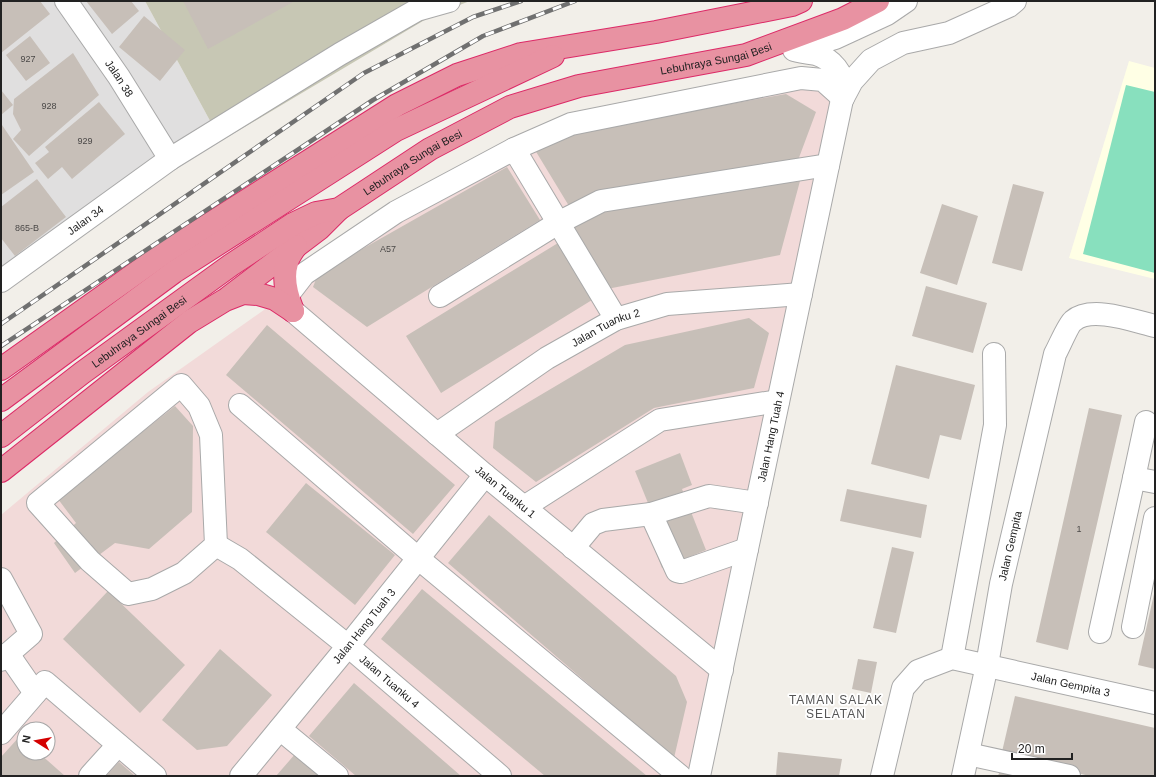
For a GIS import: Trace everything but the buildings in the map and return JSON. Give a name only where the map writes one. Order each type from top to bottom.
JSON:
[{"type":"highway","points":[[1,369],[164,253],[204,230],[397,105],[457,75],[521,54],[656,32],[752,14],[792,5],[801,1]]},
{"type":"highway","name":"Lebuhraya Sungai Besi","points":[[1,436],[82,373],[231,265],[293,224],[316,213],[339,209],[430,149],[510,106],[579,86],[746,55],[843,19],[878,1]]},
{"type":"highway","points":[[1,400],[174,272],[396,130],[578,44]]},
{"type":"highway","points":[[1,471],[189,322],[225,300],[319,229],[339,209]]},
{"type":"highway","points":[[290,304],[284,279],[287,262],[298,244]]},
{"type":"highway","points":[[225,300],[243,293],[258,294],[290,304]]},
{"type":"street","name":"Jalan 38","points":[[66,1],[119,77],[170,159]]},
{"type":"street","name":"Jalan 34","points":[[1,281],[170,159],[340,54],[411,13],[449,1]]},
{"type":"street","points":[[752,14],[771,1]]},
{"type":"street","points":[[746,55],[794,50],[835,38],[887,14],[906,1]]},
{"type":"street","points":[[843,98],[852,81],[871,60],[903,43],[949,33],[1008,6],[1015,1]]},
{"type":"street","points":[[794,50],[817,54],[825,58],[833,65],[840,72],[844,82],[843,98]]},
{"type":"street","points":[[290,304],[304,274],[396,212],[514,149],[571,124],[801,78],[823,80],[843,98]]},
{"type":"street","name":"Jalan Hang Tuah 4","points":[[699,776],[843,98]]},
{"type":"street","points":[[514,149],[616,319]]},
{"type":"street","points":[[440,296],[558,223],[601,201],[828,165]]},
{"type":"street","name":"Jalan Tuanku 2","points":[[436,434],[547,358],[616,319],[667,304],[801,294]]},
{"type":"street","name":"Jalan Tuanku 1","points":[[290,304],[436,434],[722,670]]},
{"type":"street","name":"Jalan Gempita","points":[[963,776],[987,665],[1001,584],[1056,354],[1073,321],[1090,313],[1108,315],[1155,326]]},
{"type":"street","points":[[882,776],[903,688],[918,670],[952,658],[995,425],[994,354]]},
{"type":"street","points":[[181,385],[199,406],[211,435],[216,545],[184,573],[152,588],[128,594],[90,561],[38,503],[181,385]]},
{"type":"street","points":[[524,507],[660,420],[778,401]]},
{"type":"street","points":[[240,405],[419,559],[680,776]]},
{"type":"street","points":[[1100,632],[1146,422]]},
{"type":"street","name":"Jalan Hang Tuah 3","points":[[241,776],[419,559],[485,475]]},
{"type":"street","points":[[1134,478],[1155,482]]},
{"type":"street","points":[[573,548],[593,524],[603,520],[651,514],[710,496],[757,503]]},
{"type":"street","points":[[651,514],[677,571],[681,572],[747,549]]},
{"type":"street","points":[[1133,627],[1155,518]]},
{"type":"street","name":"Jalan Tuanku 4","points":[[216,545],[240,559],[348,646],[500,776]]},
{"type":"street","points":[[1,578],[31,634],[5,657],[35,693]]},
{"type":"street","points":[[1111,584],[1140,590]]},
{"type":"street","name":"Jalan Gempita 3","points":[[952,658],[1155,703]]},
{"type":"street","points":[[1,733],[45,682],[155,776]]},
{"type":"street","points":[[280,729],[337,776]]},
{"type":"street","points":[[90,776],[118,745]]},
{"type":"street","points":[[968,754],[1069,776]]},
{"type":"shaded area","points":[[1,1],[145,1],[221,141],[1,278]]},
{"type":"shaded area","points":[[145,1],[470,1],[433,15],[221,141]]},
{"type":"shaded area","points":[[1129,61],[1155,68],[1155,279],[1069,258]]},
{"type":"shaded area","points":[[801,85],[820,86],[833,101],[691,776],[1,776],[1,515],[148,392],[309,278],[403,215],[572,130]]},
{"type":"green space","points":[[1126,85],[1155,92],[1155,273],[1083,254]]},
{"type":"railway","points":[[1,324],[364,73],[473,17],[521,1]]},
{"type":"railway","points":[[1,346],[373,100],[483,36],[575,1]]},
{"type":"district","name":"TAMAN SALAK SELATAN","points":[[836,707]]}]
